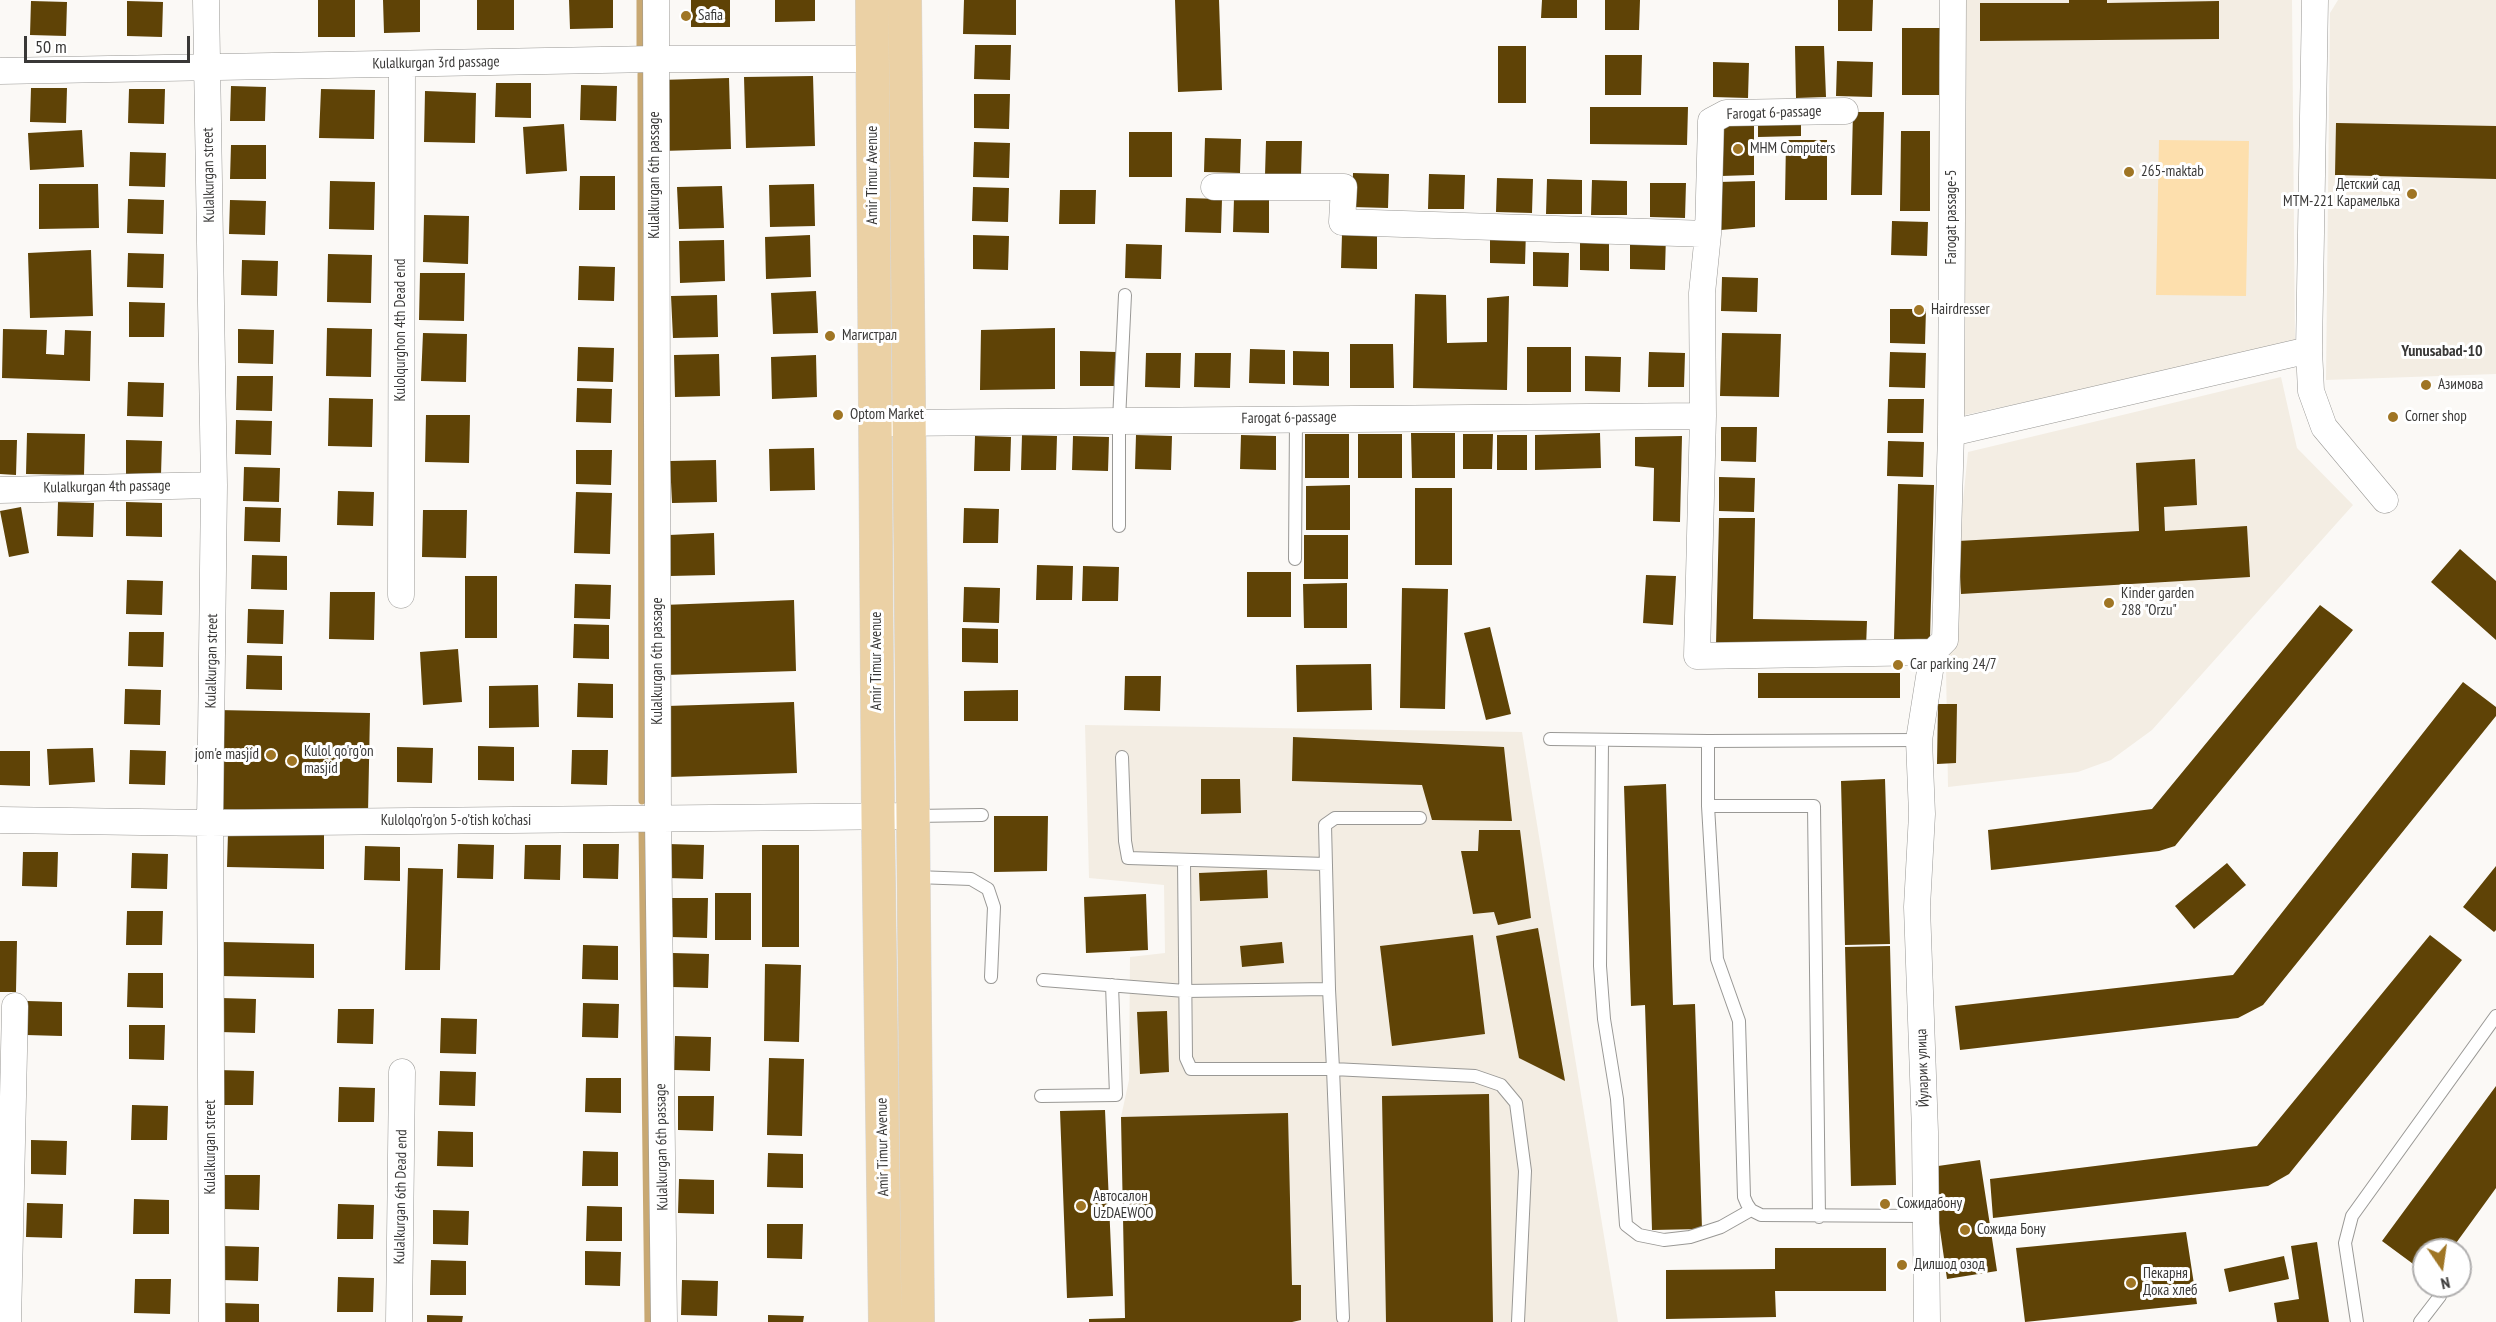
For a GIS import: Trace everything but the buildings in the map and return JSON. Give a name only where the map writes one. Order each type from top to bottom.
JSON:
[{"type":"main road","name":"Amir Timur Avenue","points":[[872,0],[878,816],[885,1322]]},
{"type":"main road","points":[[905,0],[918,1322]]},
{"type":"street","name":"Kulalkurgan street","points":[[206,0],[214,485],[210,823],[212,1322]]},
{"type":"street","name":"Kulalkurgan 6th passage","points":[[656,0],[658,820],[664,1322]]},
{"type":"street","name":"Farogat passage-5","points":[[1933,652],[1945,640],[1951,433],[1953,0]]},
{"type":"street","points":[[2315,0],[2309,350],[2311,391],[2324,427],[2385,500]]},
{"type":"street","name":"Kulalkurgan 3rd passage","points":[[0,71],[655,58],[872,59]]},
{"type":"street","name":"Kulolqurghon 4th Dead end","points":[[401,595],[402,64]]},
{"type":"street","name":"Farogat 6-passage","points":[[1845,111],[1726,113],[1711,121],[1708,234],[1702,293],[1703,416],[1697,656],[1933,652]]},
{"type":"street","points":[[1214,188],[1344,187],[1342,222],[1708,234]]},
{"type":"street","points":[[1951,433],[2309,350]]},
{"type":"street","name":"Farogat 6-passage","points":[[875,423],[1703,416]]},
{"type":"street","name":"Kulalkurgan 4th passage","points":[[0,490],[214,485]]},
{"type":"street","name":"Йуларик улица","points":[[1927,1322],[1925,1132],[1917,907],[1922,814],[1919,740],[1933,652]]},
{"type":"street","name":"Kulolqo'rg'on 5-o'tish ko'chasi","points":[[0,820],[210,823],[913,816]]},
{"type":"street","points":[[8,1322],[15,1006]]},
{"type":"street","name":"Kulalkurgan 6th Dead end","points":[[399,1322],[402,1072]]},
{"type":"lane","points":[[1119,526],[1119,420],[1125,295]]},
{"type":"lane","points":[[1295,559],[1296,418]]},
{"type":"lane","points":[[1550,739],[1602,741],[1919,740]]},
{"type":"lane","points":[[1602,741],[1600,966],[1604,1020],[1617,1099],[1626,1226],[1639,1235],[1664,1240],[1690,1237],[1721,1227],[1751,1210]]},
{"type":"lane","points":[[1708,741],[1708,806],[1717,959],[1739,1021],[1744,1197],[1751,1210],[1761,1215],[1925,1216]]},
{"type":"lane","points":[[1122,757],[1125,841],[1128,858],[1326,864]]},
{"type":"lane","points":[[1708,806],[1814,806],[1819,1217]]},
{"type":"lane","points":[[913,816],[982,815]]},
{"type":"lane","points":[[1343,1318],[1329,988],[1325,825],[1335,818],[1420,818]]},
{"type":"lane","points":[[1184,861],[1186,1058],[1191,1069],[1333,1069],[1474,1076],[1501,1085],[1516,1103],[1525,1171],[1518,1322]]},
{"type":"lane","points":[[913,877],[971,879],[988,889],[994,907],[991,977]]},
{"type":"lane","points":[[1043,980],[1185,991],[1329,988]]},
{"type":"lane","points":[[1041,1095],[1116,1095],[1112,985]]},
{"type":"lane","points":[[2357,1322],[2345,1243],[2352,1216],[2496,1016]]},
{"type":"lane","points":[[2420,1322],[2438,1298]]},
{"type":"shaded area","name":"265-maktab","points":[[1966,0],[2292,0],[2295,345],[1960,416]]},
{"type":"shaded area","name":"Детский сад МТМ-221 Карамелька","points":[[2338,0],[2496,0],[2496,374],[2326,380],[2330,13]]},
{"type":"shaded area","points":[[2159,140],[2249,141],[2246,296],[2156,295]]},
{"type":"shaded area","name":"Kinder garden 288 \"Orzu\"","points":[[2281,377],[2297,448],[2353,505],[2152,730],[2111,760],[2078,772],[1948,787],[1946,667],[1968,452]]},
{"type":"shaded area","points":[[1085,725],[1522,732],[1618,1322],[1089,1322],[1089,1319],[1125,1318],[1121,1117],[1129,1080],[1130,957],[1165,953],[1164,885],[1089,878]]},
{"type":"waterway","points":[[640,0],[640,48]]},
{"type":"waterway","points":[[641,74],[642,801]]},
{"type":"waterway","points":[[642,830],[648,1322]]},
{"type":"place","name":"Safia","points":[[686,16]]},
{"type":"place","name":"MHM Computers","points":[[1738,149]]},
{"type":"place","name":"265-maktab","points":[[2129,172]]},
{"type":"place","name":"Детский сад МТМ-221 Карамелька","points":[[2412,194]]},
{"type":"place","name":"Hairdresser","points":[[1919,310]]},
{"type":"place","name":"Магистрал","points":[[830,336]]},
{"type":"place","name":"Азимова","points":[[2426,385]]},
{"type":"place","name":"Optom Market","points":[[838,415]]},
{"type":"place","name":"Corner shop","points":[[2393,417]]},
{"type":"place","name":"Kinder garden 288 \"Orzu\"","points":[[2109,603]]},
{"type":"place","name":"Car parking 24/7","points":[[1898,665]]},
{"type":"place","name":"jom'e masjid","points":[[271,755]]},
{"type":"place","name":"Kulol qo'rg'on masjid","points":[[292,761]]},
{"type":"place","name":"Сожидабону","points":[[1885,1204]]},
{"type":"place","name":"Автосалон UzDAEWOO","points":[[1081,1206]]},
{"type":"place","name":"Сожида Бону","points":[[1965,1230]]},
{"type":"place","name":"Дилшод озод","points":[[1902,1265]]},
{"type":"place","name":"Пекарня Дока хлеб","points":[[2131,1283]]},
{"type":"district","name":"Yunusabad-10","points":[[2442,351]]}]
